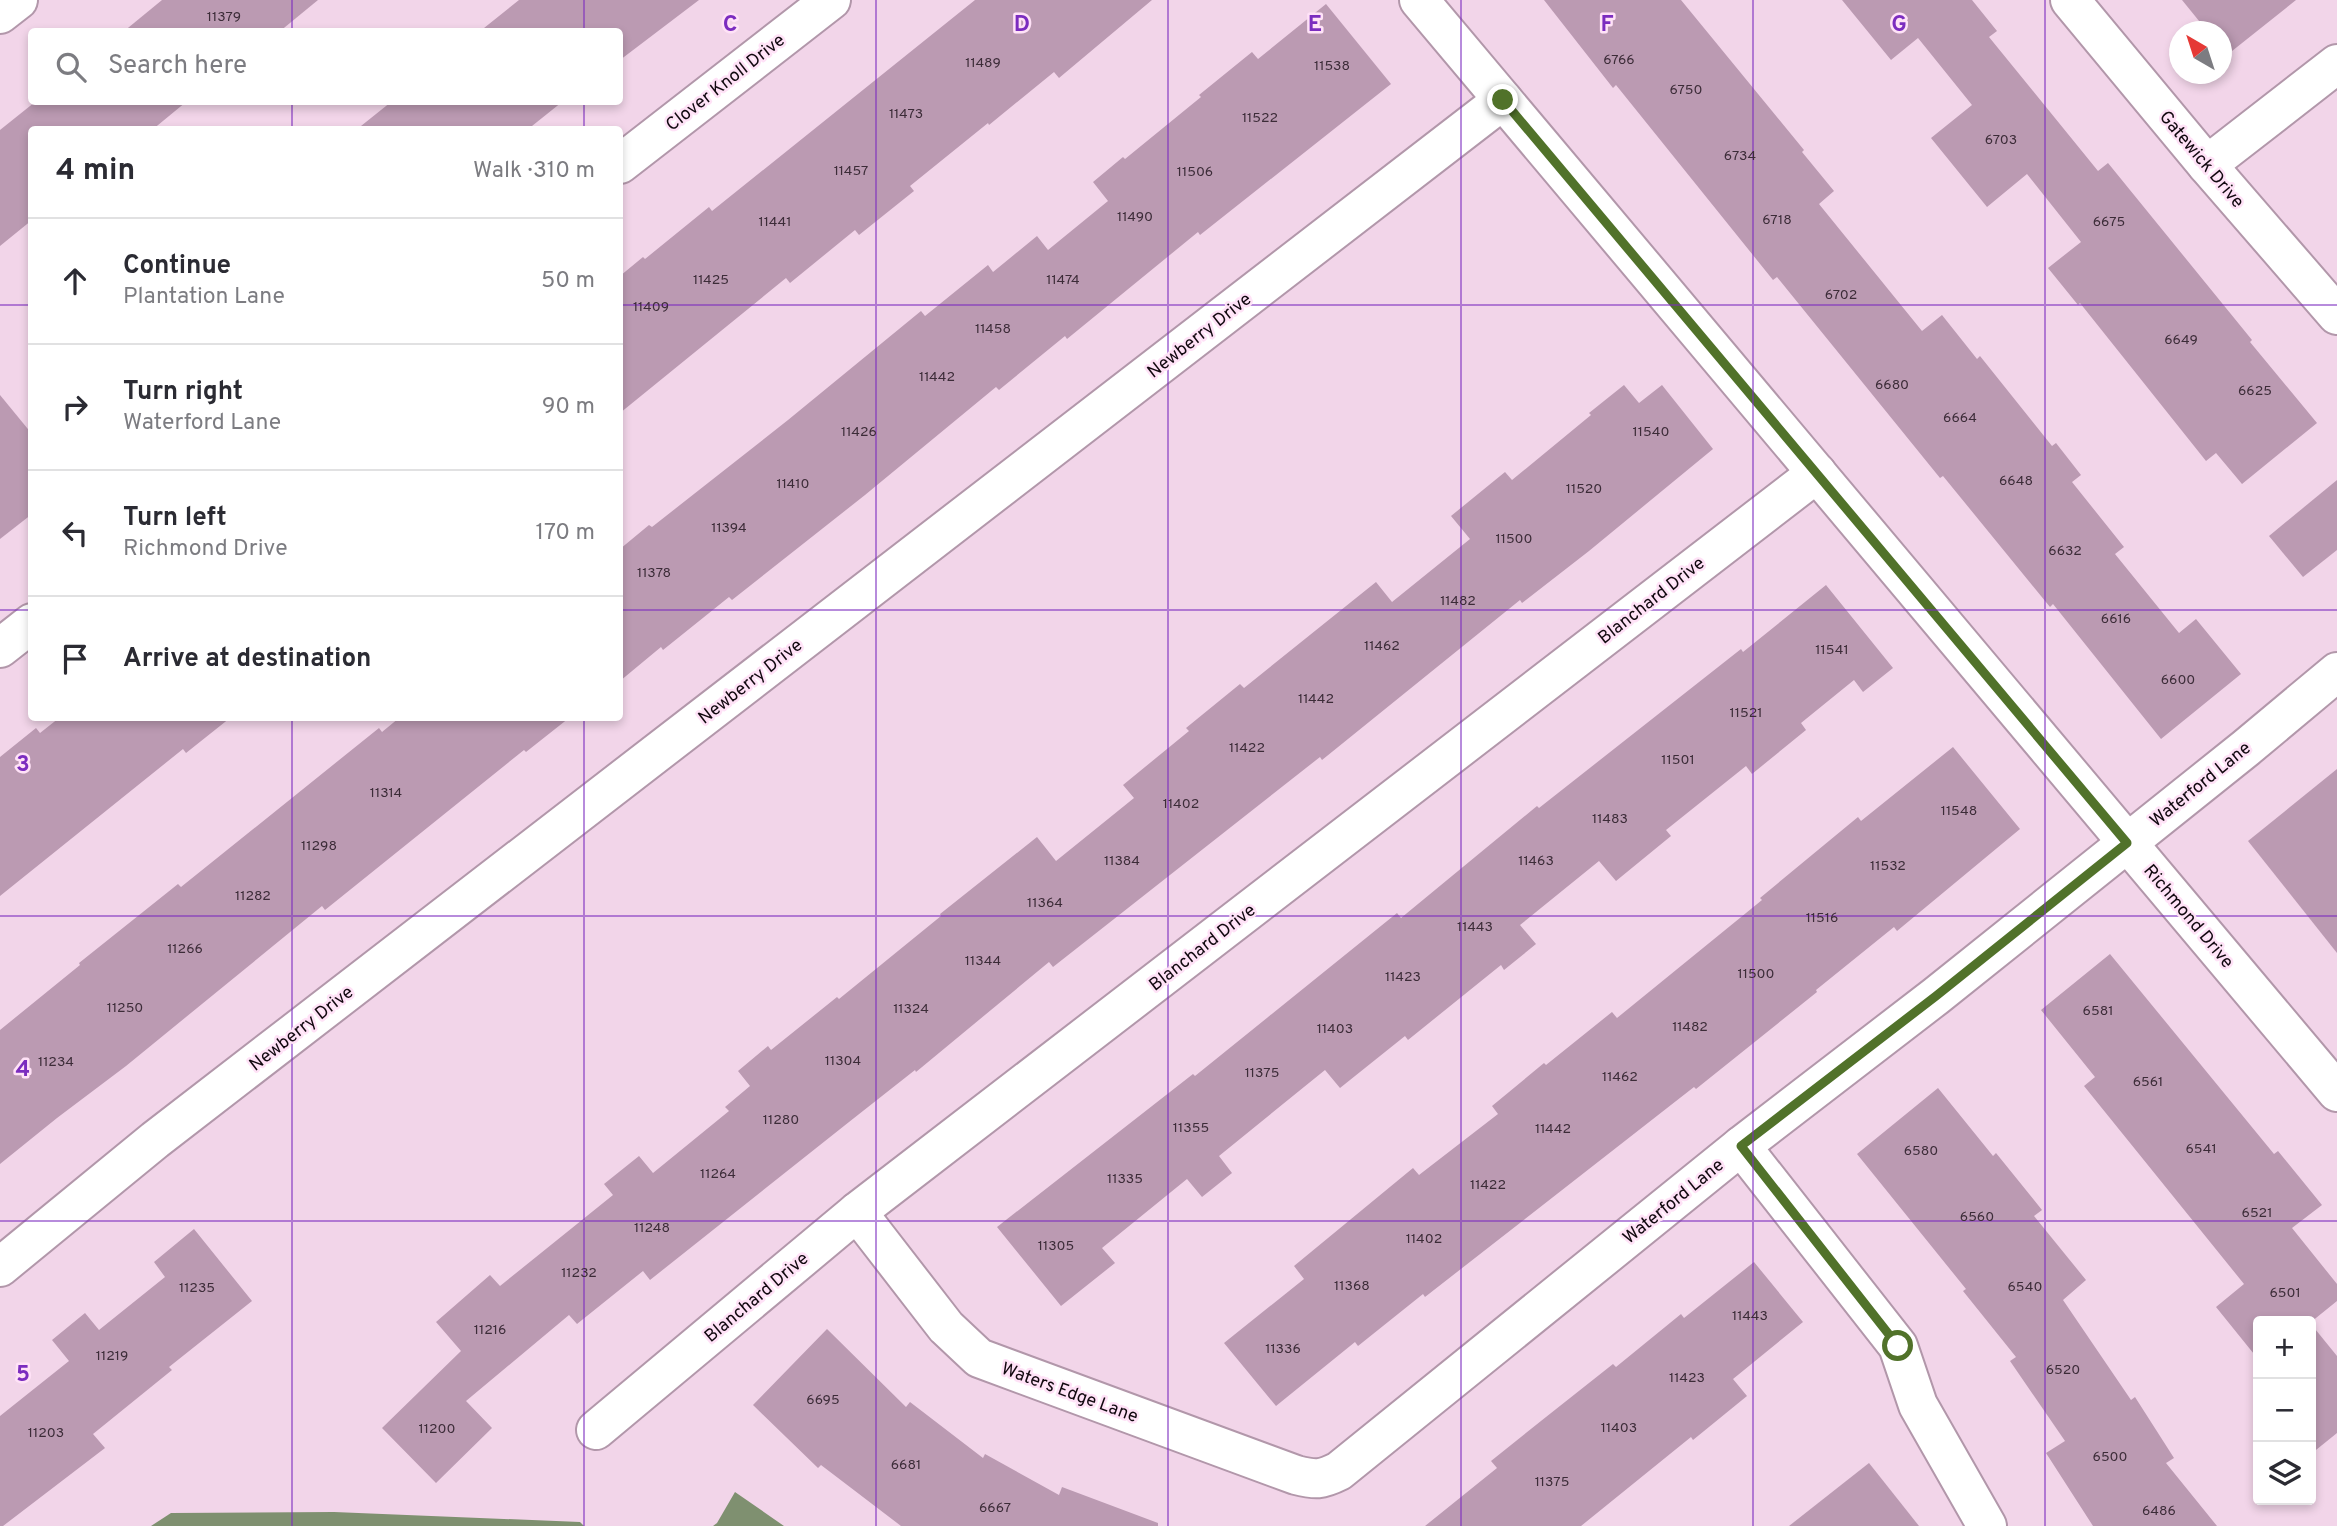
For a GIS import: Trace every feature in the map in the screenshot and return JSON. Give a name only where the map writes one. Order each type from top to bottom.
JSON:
[{"type":"street","points":[[0,14],[18,0]]},
{"type":"street","name":"Clover Knoll Drive","points":[[623,162],[831,0]]},
{"type":"street","name":"Richmond Drive","points":[[1419,0],[2337,1092]]},
{"type":"street","name":"Gatewick Drive","points":[[2070,0],[2207,165],[2337,315]]},
{"type":"street","points":[[2207,165],[2337,64]]},
{"type":"street","name":"Newberry Drive","points":[[0,1267],[155,1140],[1503,100]]},
{"type":"street","name":"Blanchard Drive","points":[[596,1430],[857,1212],[1817,473]]},
{"type":"street","points":[[0,648],[28,626]]},
{"type":"street","name":"Waterford Lane","points":[[1339,1471],[1741,1146],[1936,996],[2337,672]]},
{"type":"street","points":[[1741,1146],[1898,1346],[1918,1405],[1987,1526]]},
{"type":"street","name":"Waters Edge Lane","points":[[857,1212],[946,1326],[979,1358],[1296,1475],[1316,1480],[1339,1471]]},
{"type":"shaded area","points":[[735,1492],[784,1526],[713,1526]]},
{"type":"shaded area","points":[[334,1512],[580,1522],[584,1526],[151,1526],[171,1513]]},
{"type":"building","points":[[162,0],[318,0],[284,28],[128,28]]},
{"type":"building","points":[[519,0],[699,0],[623,58],[623,28],[484,28]]},
{"type":"building","points":[[975,0],[1152,0],[1059,78],[1054,72],[989,125],[988,123],[910,186],[914,191],[859,235],[855,230],[790,283],[786,278],[623,411],[623,274],[709,207],[712,211]]},
{"type":"building","points":[[1544,0],[1681,0],[1804,150],[1802,152],[1834,191],[1819,204],[1922,331],[1942,315],[1977,359],[1980,356],[2052,446],[2056,443],[2081,475],[2072,482],[2124,547],[2115,554],[2179,633],[2196,619],[2241,674],[2161,739],[2053,604],[2050,607],[1943,476],[1940,478],[1777,277],[1773,280],[1616,85],[1613,88]]},
{"type":"building","points":[[1842,0],[1972,0],[1997,31],[1989,37],[2098,171],[2108,163],[2317,423],[2242,484],[2216,453],[2206,461],[2080,303],[2078,305],[2048,268],[2081,242],[2027,174],[1987,207],[1931,138],[1972,105],[1918,38],[1891,60]]},
{"type":"building","points":[[2182,0],[2296,0],[2232,51],[2232,21],[2199,21]]},
{"type":"building","points":[[1326,4],[1391,84],[1200,235],[1198,232],[1067,339],[1065,336],[999,390],[996,387],[732,600],[729,597],[623,679],[623,547],[649,525],[652,527],[788,420],[921,311],[925,316],[988,265],[993,272],[1037,236],[1048,250],[1108,201],[1093,182],[1201,97],[1199,95],[1252,52],[1258,59]]},
{"type":"building","points":[[31,105],[182,105],[157,126],[28,126],[28,223],[0,246],[0,130]]},
{"type":"building","points":[[387,105],[558,105],[532,126],[361,126]]},
{"type":"building","points":[[1624,385],[1639,403],[1662,385],[1713,449],[1589,551],[1522,603],[1520,600],[1322,760],[1320,757],[1053,967],[1049,962],[916,1072],[915,1070],[650,1280],[643,1271],[577,1324],[569,1315],[466,1401],[492,1428],[436,1483],[382,1428],[461,1351],[436,1322],[490,1275],[500,1286],[613,1195],[604,1184],[639,1156],[653,1173],[729,1111],[725,1107],[750,1086],[738,1071],[768,1046],[771,1050],[837,997],[839,999],[1037,837],[1056,861],[1134,798],[1123,785],[1189,731],[1186,728],[1240,684],[1244,688],[1376,582],[1392,602],[1470,539],[1451,516],[1505,472],[1512,480]]},
{"type":"building","points":[[0,395],[28,429],[28,517],[0,539]]},
{"type":"building","points":[[2337,480],[2337,550],[2303,577],[2269,536]]},
{"type":"building","points":[[1826,585],[1893,668],[1863,692],[1854,680],[1801,723],[1806,730],[1752,774],[1746,766],[1666,830],[1671,836],[1616,881],[1599,861],[1520,925],[1536,944],[1504,970],[1501,965],[1408,1040],[1405,1036],[1340,1088],[1325,1070],[1219,1156],[1232,1173],[1202,1197],[1187,1179],[1102,1248],[1115,1263],[1061,1306],[997,1227],[1193,1074],[1195,1076],[1397,913],[1401,918],[1537,806],[1539,808],[1741,649],[1743,652]]},
{"type":"building","points":[[55,721],[226,721],[186,753],[183,749],[0,896],[0,757],[36,728],[40,733]]},
{"type":"building","points":[[395,721],[565,721],[526,752],[524,750],[325,910],[322,906],[126,1066],[0,1164],[0,1030],[178,884],[181,887],[379,728],[382,732]]},
{"type":"building","points":[[1953,747],[2020,829],[1897,931],[1894,927],[1696,1089],[1694,1087],[1425,1297],[1423,1294],[1358,1346],[1355,1342],[1276,1406],[1224,1343],[1304,1279],[1294,1266],[1413,1168],[1419,1175],[1498,1114],[1492,1106],[1544,1063],[1546,1065],[1612,1012],[1617,1018],[1762,900],[1760,898],[1858,817],[1861,821]]},
{"type":"building","points":[[2337,769],[2337,953],[2248,841]]},
{"type":"building","points":[[2110,954],[2274,1154],[2278,1151],[2322,1205],[2292,1228],[2337,1284],[2337,1301],[2316,1318],[2253,1316],[2253,1353],[2216,1307],[2244,1284],[2084,1086],[2095,1077],[2041,1010]]},
{"type":"building","points":[[1938,1088],[1993,1156],[1996,1153],[2042,1210],[2034,1216],[2086,1280],[2063,1300],[2131,1400],[2135,1397],[2174,1458],[2166,1463],[2217,1526],[2093,1526],[2046,1453],[2065,1441],[2010,1361],[2016,1357],[1963,1291],[1966,1289],[1857,1154]]},
{"type":"building","points":[[194,1229],[252,1301],[169,1367],[172,1370],[93,1434],[105,1448],[0,1526],[0,1416],[69,1361],[52,1340],[85,1313],[99,1330],[165,1277],[154,1262]]},
{"type":"building","points":[[1754,1262],[1803,1322],[1733,1379],[1747,1396],[1693,1440],[1691,1437],[1581,1526],[1425,1526],[1497,1468],[1491,1461],[1613,1364],[1616,1367],[1681,1314],[1684,1318]]},
{"type":"building","points":[[827,1329],[906,1407],[910,1402],[983,1458],[985,1454],[1059,1495],[1062,1487],[1158,1523],[1158,1526],[901,1526],[821,1465],[818,1468],[753,1405]]},
{"type":"building","points":[[2316,1330],[2337,1356],[2337,1433],[2316,1450]]},
{"type":"building","points":[[1869,1463],[1919,1526],[1789,1526]]},
{"type":"route","points":[[1503,100],[2127,843],[1936,996],[1741,1146],[1898,1346]]}]
